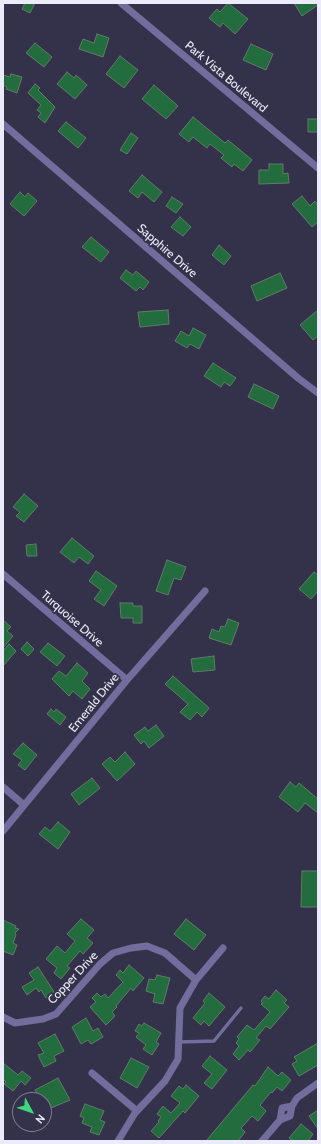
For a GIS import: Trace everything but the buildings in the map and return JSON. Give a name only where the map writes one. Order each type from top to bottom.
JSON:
[{"type":"street","name":"Park Vista Boulevard","points":[[120,3],[318,168]]},
{"type":"street","name":"Sapphire Drive","points":[[3,124],[298,378],[318,393]]},
{"type":"street","name":"Turquoise Drive","points":[[3,574],[127,680]]},
{"type":"street","name":"Emerald Drive","points":[[3,831],[68,754],[127,680],[205,591]]},
{"type":"street","points":[[3,787],[24,805]]},
{"type":"street","name":"Copper Drive","points":[[3,1017],[15,1023],[43,1019],[56,1014],[100,964],[113,953],[131,948],[147,946],[165,953],[196,980]]},
{"type":"street","points":[[118,1141],[121,1134],[137,1111],[165,1081],[178,1059],[180,1008],[196,980],[223,948]]},
{"type":"street","points":[[92,1073],[137,1111]]},
{"type":"street","points":[[262,1141],[280,1120],[282,1108],[292,1106],[304,1091],[318,1083]]},
{"type":"lane","points":[[179,1042],[214,1041],[241,1008]]}]
